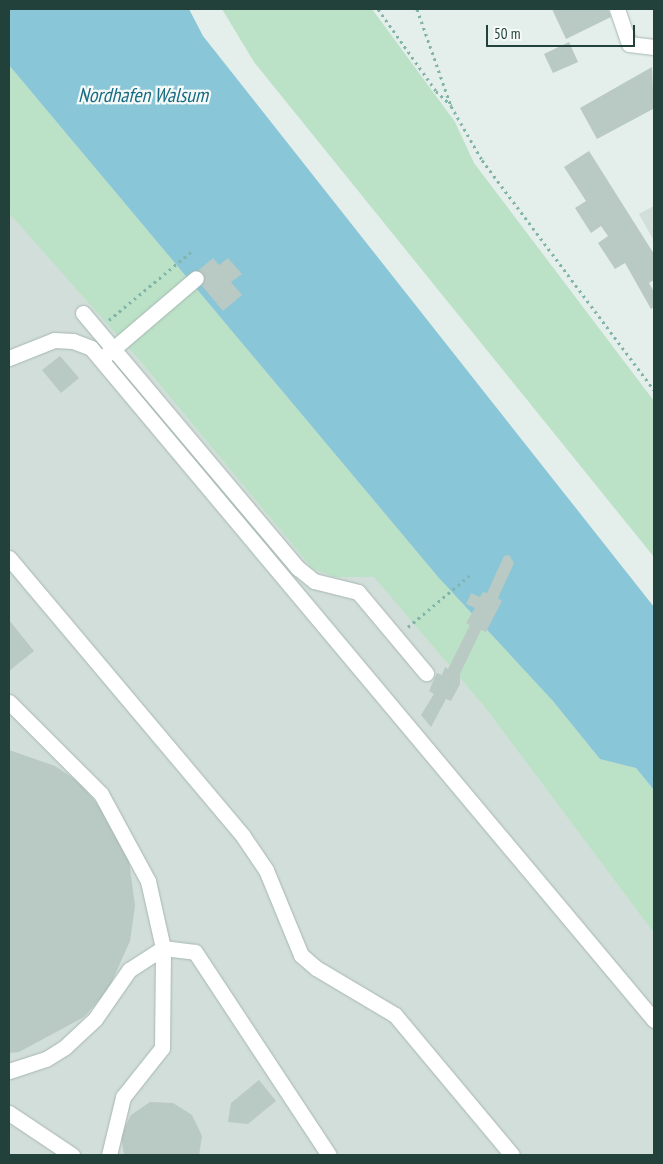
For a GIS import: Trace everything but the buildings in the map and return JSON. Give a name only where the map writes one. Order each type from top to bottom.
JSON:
[{"type":"lane","points":[[617,9],[629,44],[654,47]]},
{"type":"lane","points":[[96,354],[115,345],[196,278]]},
{"type":"lane","points":[[84,313],[115,345],[298,568],[314,581],[358,592],[426,673]]},
{"type":"lane","points":[[96,354],[100,328]]},
{"type":"lane","points":[[9,358],[54,340],[73,341],[96,354],[284,580],[332,633],[654,1020]]},
{"type":"lane","points":[[9,558],[243,836],[266,870],[302,955],[316,968],[395,1015],[512,1155]]},
{"type":"lane","points":[[284,580],[298,568]]},
{"type":"lane","points":[[9,702],[101,794],[148,881],[162,948],[162,1048],[123,1097],[109,1155]]},
{"type":"lane","points":[[9,1071],[46,1059],[65,1047],[95,1019],[129,970],[162,948],[195,952],[329,1155]]},
{"type":"lane","points":[[9,1113],[72,1155]]},
{"type":"path","points":[[378,9],[436,91],[451,106]]},
{"type":"path","points":[[417,9],[451,106],[482,160],[654,390]]},
{"type":"path","points":[[100,328],[191,252]]},
{"type":"path","points":[[418,620],[469,576]]},
{"type":"shaded area","points":[[9,65],[654,790],[654,1155],[9,1155]]},
{"type":"shaded area","points":[[654,206],[654,241],[639,214]]},
{"type":"green space","points":[[222,9],[372,9],[455,122],[474,163],[654,401],[654,557],[254,62]]},
{"type":"green space","points":[[9,65],[439,578],[553,701],[600,759],[636,768],[654,790],[654,933],[485,707],[374,577],[334,577],[312,568],[142,363],[9,213]]},
{"type":"water","name":"Nordhafen Walsum","points":[[9,9],[189,9],[203,36],[654,607],[654,790],[636,768],[600,759],[553,701],[439,578],[9,65]]}]
